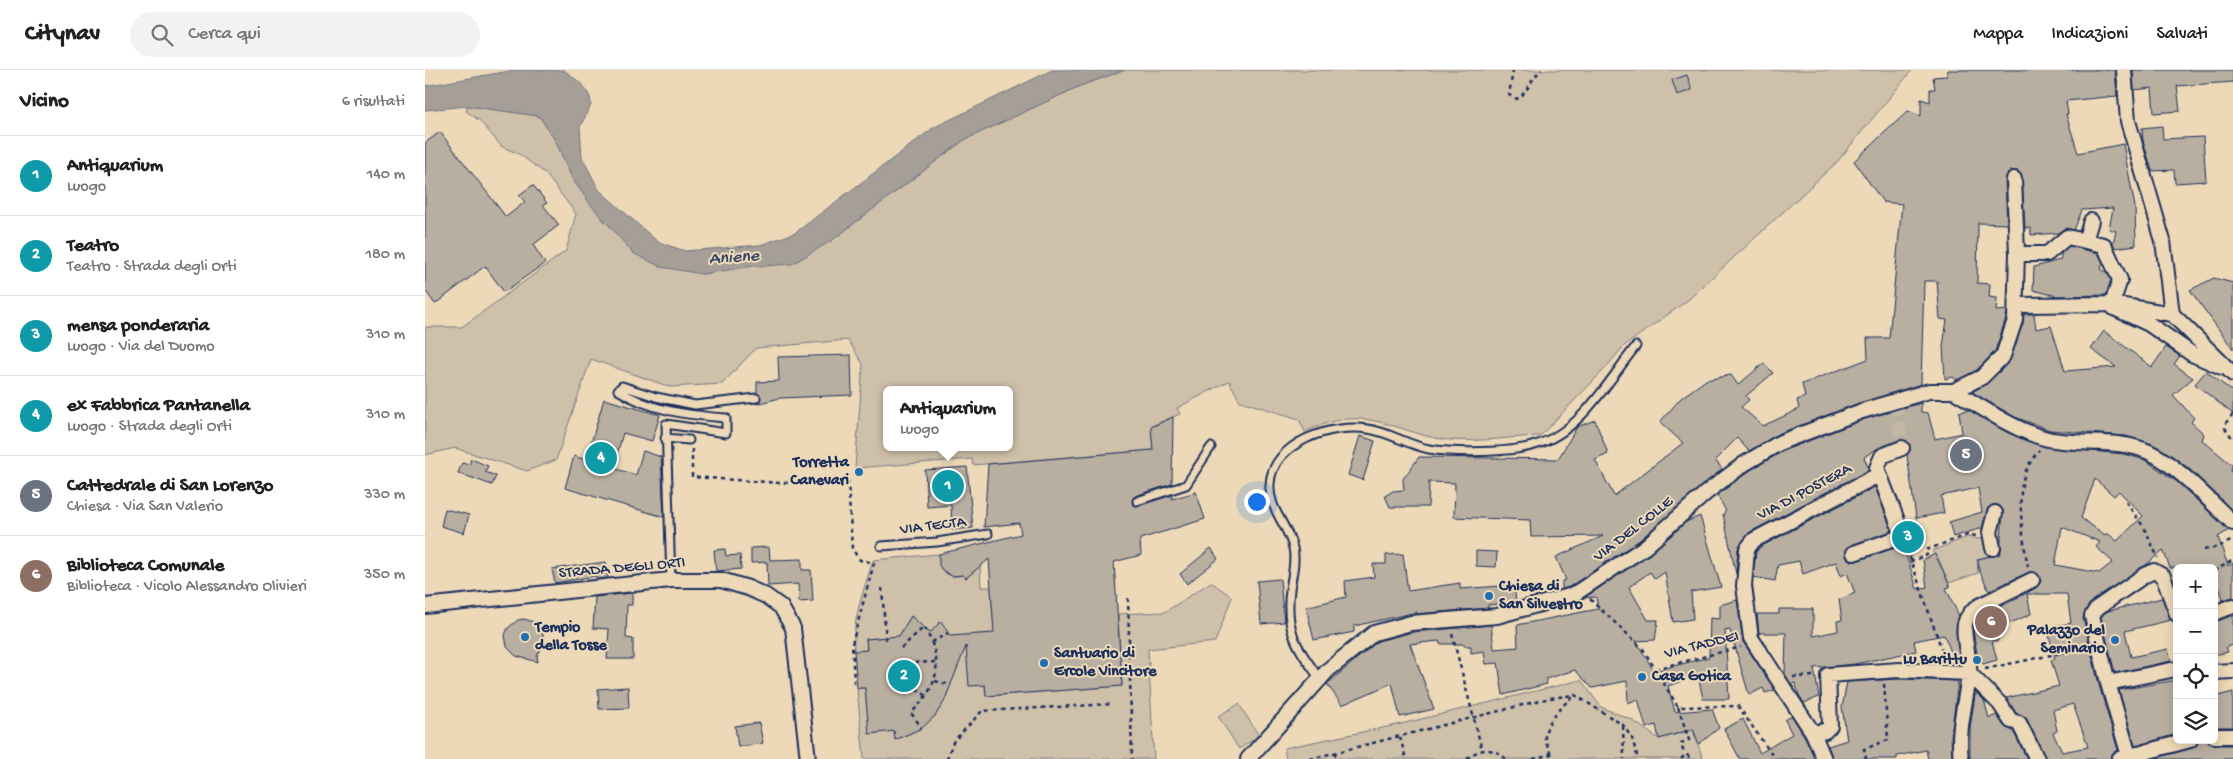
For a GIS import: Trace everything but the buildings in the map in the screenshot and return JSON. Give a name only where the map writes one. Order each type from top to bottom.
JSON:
[{"type":"street","points":[[2123,70],[2128,121],[2163,241],[2172,314]]},
{"type":"street","points":[[1954,391],[1982,377],[2003,356],[2015,320],[2017,305],[2017,254],[2015,179]]},
{"type":"street","points":[[2085,240],[2091,221]]},
{"type":"street","points":[[2017,254],[2047,254],[2067,237],[2104,245],[2120,280],[2108,304]]},
{"type":"street","points":[[2108,304],[2149,324],[2192,354],[2230,372]]},
{"type":"street","points":[[2017,305],[2108,304],[2172,314],[2230,372]]},
{"type":"street","name":"VIA DEL COLLE","points":[[1248,759],[1319,679],[1342,657],[1374,633],[1403,624],[1512,613],[1565,598],[1581,591],[1645,547],[1707,492],[1761,453],[1789,439],[1896,401],[1929,391],[1954,391]]},
{"type":"street","points":[[1954,391],[2017,426],[2047,438],[2133,446],[2148,451],[2168,464],[2233,523]]},
{"type":"street","points":[[1854,553],[1903,536],[1878,475],[1877,464],[1882,456],[1902,448]]},
{"type":"street","name":"VIA DI POSTERA","points":[[1753,644],[1744,589],[1749,543],[1878,475]]},
{"type":"street","points":[[1993,548],[1990,532],[1995,513]]},
{"type":"street","points":[[2174,744],[2124,757],[2092,620],[2094,612],[2145,574],[2160,575],[2175,609]]},
{"type":"street","name":"STRADA DEGLI ORTI","points":[[425,606],[671,580],[721,580],[740,585],[766,596],[786,614],[793,628],[808,759]]},
{"type":"street","points":[[1961,759],[1961,718],[1969,673],[1965,631],[1968,616],[1979,606],[2032,580]]},
{"type":"street","points":[[2218,612],[2233,606]]},
{"type":"street","points":[[1753,644],[1779,678],[1813,733],[1824,759]]},
{"type":"street","points":[[2107,683],[2173,669]]},
{"type":"street","points":[[1813,733],[1826,731],[1830,726],[1828,675],[1883,670],[1953,671],[1969,673],[2000,704],[2011,722],[2019,723],[2037,759]]},
{"type":"street","points":[[2218,672],[2233,671]]},
{"type":"street","points":[[2218,736],[2233,736]]},
{"type":"lane","points":[[1319,679],[1297,647],[1291,631],[1289,609],[1294,554],[1292,544],[1276,512],[1270,490],[1274,467],[1287,450],[1309,438],[1337,429],[1355,427],[1370,429],[1418,446],[1440,450],[1519,448],[1542,443],[1575,422],[1636,346]]},
{"type":"lane","points":[[671,580],[665,424],[726,433],[726,418],[663,410],[637,402],[618,390],[622,386],[656,397],[695,405],[756,398]]},
{"type":"lane","points":[[665,438],[689,440]]},
{"type":"lane","points":[[1137,501],[1186,486],[1211,447]]},
{"type":"lane","name":"VIA TECTA","points":[[881,546],[937,542],[987,534]]},
{"type":"path","points":[[1513,70],[1509,95],[1517,99],[1523,95],[1533,76],[1542,70]]},
{"type":"path","points":[[2233,414],[2225,424],[2225,428],[2233,439]]},
{"type":"path","points":[[2032,580],[2026,557],[2021,485],[2029,463],[2047,438]]},
{"type":"path","points":[[689,440],[693,449],[692,477],[781,483],[848,481],[852,549],[860,560],[874,564],[852,644],[854,682],[856,682]]},
{"type":"path","points":[[2125,502],[2150,538],[2160,575]]},
{"type":"path","points":[[1910,562],[1927,554],[1926,550],[1967,535],[1977,536],[1990,532]]},
{"type":"path","points":[[1903,536],[1910,562],[1938,642],[1947,665],[1953,671]]},
{"type":"path","points":[[2204,550],[2218,547],[2233,540]]},
{"type":"path","points":[[2218,569],[2233,560]]},
{"type":"path","points":[[882,588],[886,641]]},
{"type":"path","points":[[1581,591],[1643,649],[1678,707],[1689,740],[1681,743],[1684,754],[1681,759]]},
{"type":"path","points":[[1128,598],[1132,759]]},
{"type":"path","points":[[1449,620],[1482,750]]},
{"type":"path","points":[[901,648],[924,628],[933,642],[937,662],[935,681],[927,696],[911,713],[922,728]]},
{"type":"path","points":[[933,642],[948,633]]},
{"type":"path","name":"VIA TADDEI","points":[[1655,669],[1753,644]]},
{"type":"path","points":[[1969,673],[2098,646]]},
{"type":"path","points":[[907,663],[937,662]]},
{"type":"path","points":[[1866,759],[1864,749],[1888,740],[1883,670]]},
{"type":"path","points":[[1779,678],[1828,675]]},
{"type":"path","points":[[903,680],[927,696]]},
{"type":"path","points":[[935,681],[951,685]]},
{"type":"path","points":[[1555,759],[1545,738],[1547,727],[1562,706],[1575,695]]},
{"type":"path","points":[[1310,759],[1550,698],[1575,695],[1623,724],[1632,738],[1638,759]]},
{"type":"path","points":[[947,759],[953,742],[982,711],[1113,704]]},
{"type":"path","points":[[1678,707],[1738,706],[1775,759]]},
{"type":"path","points":[[1623,724],[1624,759]]},
{"type":"path","points":[[1400,737],[1406,759]]},
{"type":"path","points":[[1467,759],[1474,752],[1482,750],[1496,751],[1506,759]]},
{"type":"path","points":[[1333,753],[1334,759]]},
{"type":"path","points":[[1333,753],[1340,759]]},
{"type":"path","points":[[1533,759],[1551,754]]},
{"type":"path","points":[[1684,754],[1689,755],[1691,759]]},
{"type":"shaded area","points":[[1125,70],[1912,70],[1837,162],[1688,300],[1624,346],[1603,371],[1540,436],[1485,440],[1439,439],[1387,424],[1361,419],[1337,421],[1305,432],[1299,419],[1240,401],[1229,381],[1177,408],[1180,414],[1151,426],[1153,450],[973,465],[972,459],[855,468],[863,364],[848,340],[756,348],[722,384],[670,387],[591,359],[556,460],[527,471],[455,448],[425,455],[425,327],[462,327],[566,251],[576,214],[545,173],[519,154],[501,146],[480,121],[466,111],[468,106],[539,116],[555,140],[573,180],[604,221],[702,274],[746,267],[831,241],[964,140],[1080,86]]},
{"type":"shaded area","points":[[1989,536],[1992,555],[1977,559],[1978,573],[1949,583],[1938,558],[1932,551],[1967,537],[1979,539]]},
{"type":"shaded area","points":[[939,554],[942,569],[948,575],[963,575],[966,578],[980,566],[981,587],[991,587],[993,620],[1015,619],[1015,683],[983,634],[965,635],[985,685],[986,696],[1122,686],[1118,614],[1165,612],[1211,582],[1232,597],[1215,642],[1148,649],[1154,759],[864,759],[857,689],[865,688],[870,733],[894,731],[895,740],[908,735],[928,722],[935,714],[942,705],[946,695],[953,669],[930,634],[911,616],[899,636],[866,639],[867,650],[854,651],[857,616],[873,560]]},
{"type":"shaded area","points":[[1581,680],[1601,707],[1632,720],[1659,739],[1693,730],[1703,759],[1286,759],[1284,748],[1397,725]]},
{"type":"shaded area","points":[[1239,704],[1259,736],[1239,749],[1218,716]]},
{"type":"water","name":"Aniene","points":[[515,70],[564,70],[583,85],[590,97],[591,105],[580,127],[582,157],[599,190],[658,242],[685,251],[760,245],[795,233],[933,128],[1052,70],[1125,70],[1080,86],[964,140],[831,241],[792,264],[746,267],[702,274],[661,267],[633,253],[591,205],[573,180],[555,140],[539,116],[468,106],[425,110],[425,86]]},
{"type":"tunnel","points":[[1896,401],[1902,448]]},
{"type":"place","name":"Cattedrale di San Lorenzo","points":[[1966,455]]},
{"type":"place","name":"ex Fabbrica Pantanella","points":[[601,458]]},
{"type":"place","name":"Torretta Canevari","points":[[859,472]]},
{"type":"place","name":"Antiquarium","points":[[948,486]]},
{"type":"place","name":"mensa ponderaria","points":[[1908,537]]},
{"type":"place","name":"Chiesa di San Silvestro","points":[[1489,596]]},
{"type":"place","name":"Biblioteca Comunale","points":[[1991,622]]},
{"type":"place","name":"Tempio della Tosse","points":[[525,637]]},
{"type":"place","name":"Palazzo del Seminario","points":[[2115,640]]},
{"type":"place","name":"Lu Barittu","points":[[1977,660]]},
{"type":"place","name":"Santuario di Ercole Vincitore","points":[[1044,663]]},
{"type":"place","name":"Teatro","points":[[904,676]]},
{"type":"place","name":"Casa Gotica","points":[[1642,677]]}]
